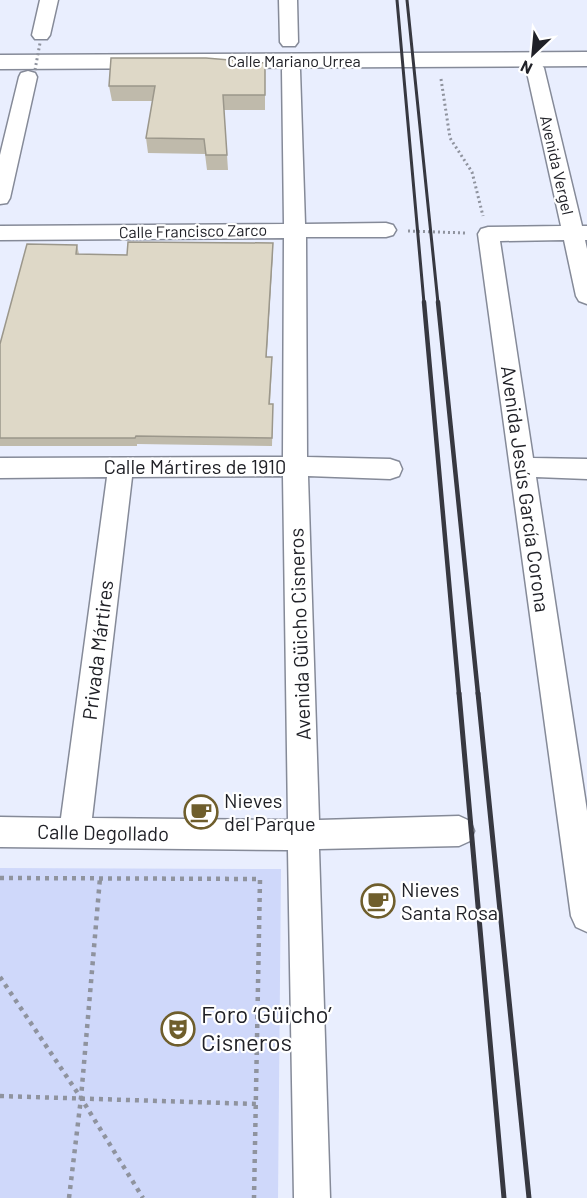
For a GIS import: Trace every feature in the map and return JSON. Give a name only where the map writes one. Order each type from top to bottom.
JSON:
[{"type":"main road","name":"Calle Mariano Urrea","points":[[0,51],[587,49]]},
{"type":"main road","name":"Calle Mariano Urrea","points":[[0,62],[587,59]]},
{"type":"street","points":[[40,39],[49,0]]},
{"type":"street","points":[[288,0],[289,42]]},
{"type":"street","name":"Avenida Vergel","points":[[535,68],[580,233],[587,296]]},
{"type":"street","name":"Avenida Güicho Cisneros","points":[[291,70],[295,230],[295,466],[312,1198]]},
{"type":"street","points":[[0,198],[32,74]]},
{"type":"street","name":"Calle Francisco Zarco","points":[[0,233],[386,230]]},
{"type":"street","points":[[488,234],[580,233]]},
{"type":"street","name":"Avenida Jesús García Corona","points":[[488,234],[587,916]]},
{"type":"street","name":"Calle Mártires de 1910","points":[[0,468],[295,466],[390,469]]},
{"type":"street","name":"Privada Mártires","points":[[75,832],[121,467]]},
{"type":"street","points":[[522,467],[587,469]]},
{"type":"street","name":"Calle Degollado","points":[[0,832],[305,835],[459,831]]},
{"type":"path","points":[[32,74],[40,39]]},
{"type":"path","points":[[386,230],[488,234],[472,172],[450,138],[440,69]]},
{"type":"path","points":[[0,878],[260,879],[254,1198]]},
{"type":"path","points":[[69,1198],[81,1098],[100,878]]},
{"type":"path","points":[[0,977],[81,1098],[143,1198]]},
{"type":"path","points":[[0,1096],[256,1104]]},
{"type":"shaded area","points":[[0,868],[281,869],[278,1198],[0,1198]]},
{"type":"building","points":[[111,58],[206,58],[265,63],[265,95],[223,95],[227,155],[206,155],[204,139],[146,138],[155,86],[109,86]]},
{"type":"building","points":[[128,242],[273,243],[266,357],[272,357],[269,404],[273,404],[272,438],[136,436],[135,438],[0,438],[0,344],[27,244],[77,245],[76,254],[127,255]]},
{"type":"railway","points":[[397,0],[424,303]]},
{"type":"railway","points":[[407,0],[438,303]]},
{"type":"railway","points":[[424,302],[459,694]]},
{"type":"railway","points":[[438,302],[478,694]]},
{"type":"railway","points":[[459,693],[504,1198]]},
{"type":"railway","points":[[478,693],[529,1198]]},
{"type":"place","name":"Nieves del Parque","points":[[201,812]]},
{"type":"place","name":"Nieves Santa Rosa","points":[[378,901]]},
{"type":"place","name":"Foro ‘Güicho’ Cisneros","points":[[178,1029]]}]
